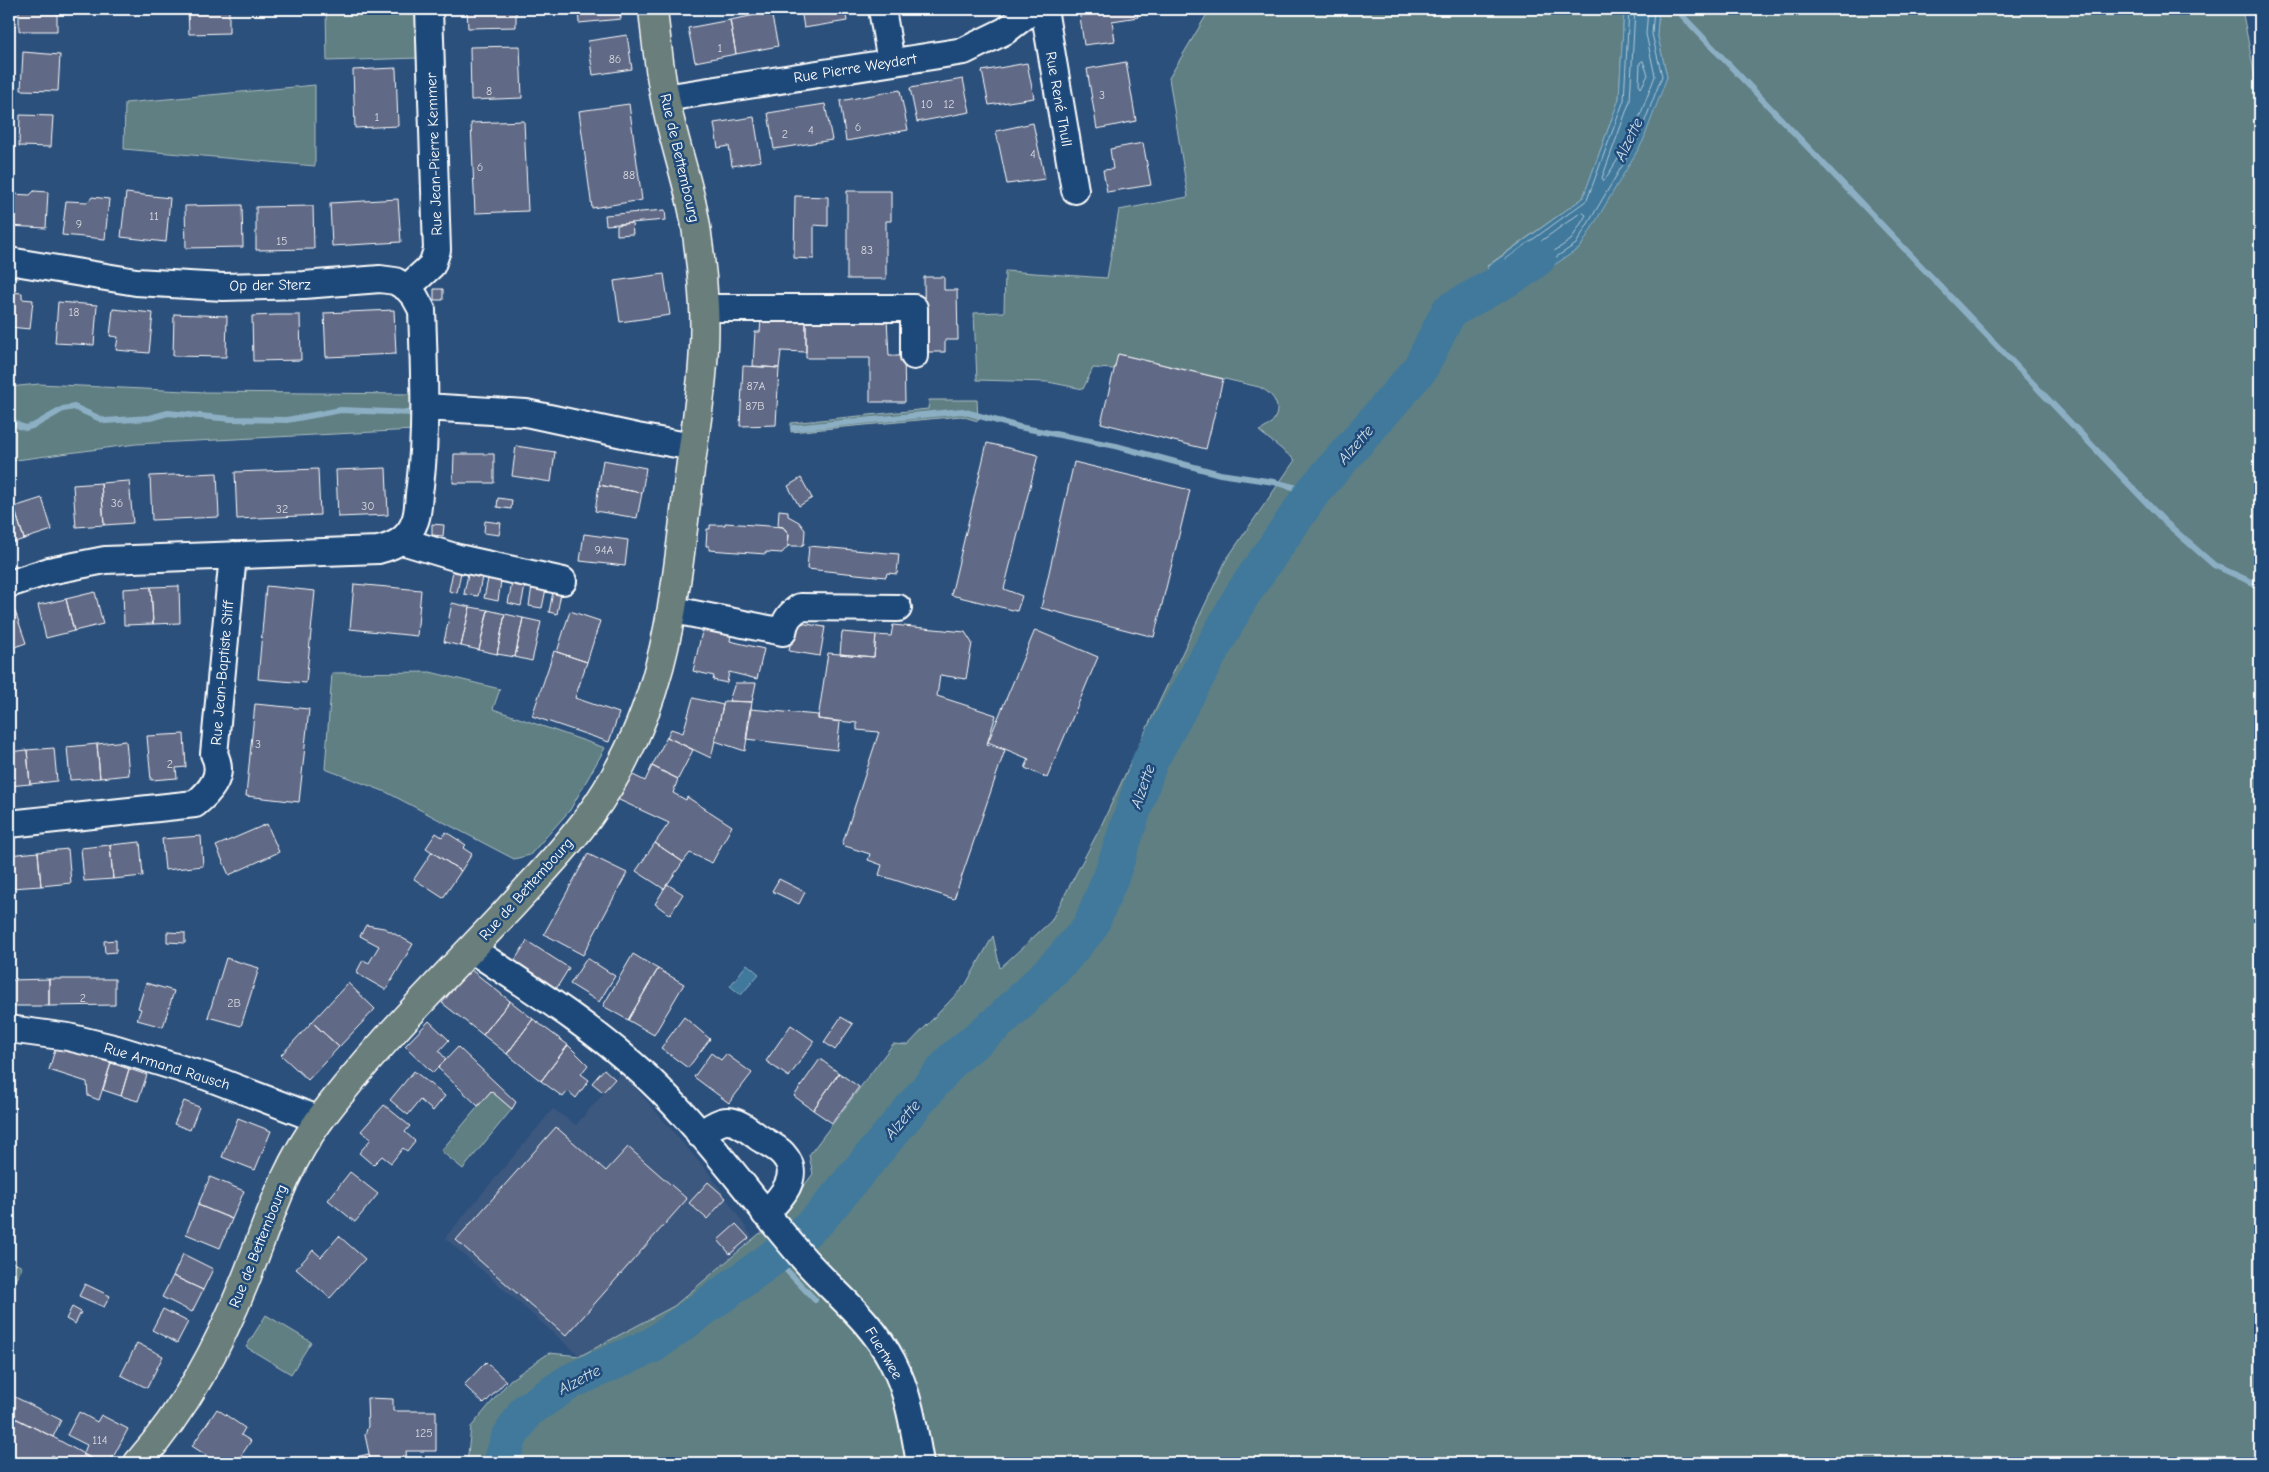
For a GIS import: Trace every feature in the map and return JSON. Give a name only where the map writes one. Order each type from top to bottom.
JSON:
[{"type":"main road","name":"Rue de Bettembourg","points":[[138,1463],[157,1442],[192,1392],[229,1320],[271,1206],[293,1162],[320,1120],[391,1035],[558,857],[591,814],[622,764],[642,722],[658,676],[674,610],[703,368],[704,308],[698,236],[665,98],[653,9]]},
{"type":"street","name":"Rue Jean-Pierre Kemmer","points":[[407,288],[432,265],[437,250],[429,9]]},
{"type":"street","points":[[882,9],[891,62]]},
{"type":"street","name":"Rue Pierre Weydert","points":[[665,98],[964,51],[1005,31],[1034,9]]},
{"type":"street","name":"Rue René Thull","points":[[1044,9],[1075,190]]},
{"type":"street","name":"Op der Sterz","points":[[9,261],[136,282],[224,287],[304,285],[380,279],[395,281],[407,288]]},
{"type":"street","points":[[9,584],[49,571],[105,560],[378,550],[391,547],[402,541],[416,520],[423,458],[425,407],[422,310],[415,297],[407,288]]},
{"type":"street","points":[[704,308],[914,308],[914,356]]},
{"type":"street","points":[[425,407],[526,413],[638,437],[693,446]]},
{"type":"street","points":[[402,541],[458,558],[563,582]]},
{"type":"street","name":"Rue Jean-Baptiste Stiff","points":[[9,824],[195,804],[210,792],[216,780],[218,762],[214,754],[233,555]]},
{"type":"street","points":[[674,610],[783,632],[788,617],[800,607],[898,608]]},
{"type":"street","name":"Rue de Bettembourg","points":[[471,949],[563,1008],[603,1039],[649,1080],[699,1134],[768,1217]]},
{"type":"street","name":"Rue Armand Rausch","points":[[9,1029],[68,1037],[117,1049],[208,1077],[320,1120]]},
{"type":"street","points":[[699,1134],[725,1121],[736,1122],[783,1154],[789,1165],[791,1176],[788,1187],[768,1217]]},
{"type":"street","name":"Fuertwee","points":[[768,1217],[808,1264],[861,1317],[880,1340],[893,1362],[904,1389],[920,1463]]},
{"type":"shaded area","points":[[622,1072],[712,1177],[753,1238],[674,1306],[580,1356],[445,1238],[553,1109],[576,1125]]},
{"type":"green space","points":[[326,9],[415,9],[418,58],[327,61]]},
{"type":"green space","points":[[1210,9],[1624,9],[1619,99],[1583,198],[1487,266],[1580,248],[1667,77],[1657,33],[1659,9],[2242,9],[2260,103],[2260,1463],[467,1463],[471,1427],[510,1380],[549,1353],[580,1356],[674,1306],[759,1234],[785,1224],[784,1211],[813,1174],[809,1155],[893,1044],[908,1045],[966,984],[993,936],[1000,968],[1051,921],[1099,830],[1226,560],[1295,460],[1259,431],[1267,427],[1272,421],[1276,416],[1277,409],[1273,397],[1259,387],[1119,354],[1115,369],[1093,368],[1083,389],[1048,382],[977,380],[974,313],[1004,312],[1005,271],[1107,278],[1119,210],[1188,197],[1169,78]]},
{"type":"green space","points":[[315,85],[315,166],[124,149],[125,103]]},
{"type":"green space","points":[[39,384],[206,392],[412,394],[414,430],[136,444],[9,461],[9,387]]},
{"type":"green space","points":[[929,400],[977,400],[978,421],[961,416],[791,432],[791,423],[928,409]]},
{"type":"green space","points":[[430,672],[500,689],[493,709],[605,748],[570,810],[530,855],[514,859],[386,792],[325,769],[332,673]]},
{"type":"green space","points":[[491,1091],[512,1109],[463,1169],[441,1151]]},
{"type":"green space","points":[[9,1260],[22,1267],[9,1292]]},
{"type":"green space","points":[[266,1315],[311,1342],[291,1374],[246,1347]]},
{"type":"water","points":[[1624,9],[1659,9],[1657,33],[1667,77],[1643,141],[1580,248],[1504,298],[1487,267],[1583,198],[1619,99]]},
{"type":"water","points":[[747,964],[759,974],[741,995],[730,986]]},
{"type":"building","points":[[19,9],[57,9],[57,31],[19,31]]},
{"type":"building","points":[[188,9],[229,9],[229,33],[189,34]]},
{"type":"building","points":[[467,9],[516,9],[516,27],[468,28]]},
{"type":"building","points":[[578,9],[620,9],[621,19],[579,23]]},
{"type":"building","points":[[801,9],[845,9],[847,21],[804,28]]},
{"type":"building","points":[[1079,9],[1136,9],[1138,17],[1112,21],[1115,41],[1084,45]]},
{"type":"building","points":[[2256,9],[2260,9],[2260,34]]},
{"type":"building","points":[[771,12],[778,46],[736,54],[730,20]]},
{"type":"building","points":[[730,20],[736,54],[695,62],[688,28]]},
{"type":"building","points":[[627,35],[632,69],[593,75],[588,41]]},
{"type":"building","points":[[520,46],[522,98],[471,100],[470,47]]},
{"type":"building","points":[[23,52],[60,55],[58,91],[21,90]]},
{"type":"building","points":[[1126,62],[1136,121],[1097,129],[1087,69]]},
{"type":"building","points":[[1027,63],[1034,98],[989,105],[982,71]]},
{"type":"building","points":[[396,68],[398,126],[355,128],[353,70]]},
{"type":"building","points":[[963,79],[970,112],[917,122],[910,88]]},
{"type":"building","points":[[900,90],[908,130],[846,141],[840,101]]},
{"type":"building","points":[[629,104],[642,200],[592,208],[579,111]]},
{"type":"building","points":[[825,104],[832,140],[774,149],[768,113]]},
{"type":"building","points":[[20,115],[53,116],[51,147],[19,146]]},
{"type":"building","points":[[754,117],[761,161],[732,166],[729,146],[718,148],[714,123]]},
{"type":"building","points":[[524,121],[528,211],[475,213],[471,123]]},
{"type":"building","points":[[1033,123],[1045,179],[1007,184],[996,131]]},
{"type":"building","points":[[1143,143],[1151,185],[1107,192],[1103,170],[1113,169],[1110,149]]},
{"type":"building","points":[[34,191],[48,192],[46,228],[9,226],[12,194],[30,195]]},
{"type":"building","points":[[847,191],[891,191],[891,221],[886,221],[886,279],[847,279]]},
{"type":"building","points":[[126,193],[170,198],[166,242],[121,237]]},
{"type":"building","points":[[795,196],[828,197],[828,226],[814,225],[814,259],[794,258]]},
{"type":"building","points":[[92,197],[109,199],[105,239],[62,235],[66,201],[88,202]]},
{"type":"building","points":[[398,199],[401,242],[332,246],[330,203]]},
{"type":"building","points":[[242,205],[243,247],[186,248],[185,206]]},
{"type":"building","points":[[313,206],[314,249],[256,250],[256,207]]},
{"type":"building","points":[[665,210],[666,220],[606,225],[605,215]]},
{"type":"building","points":[[632,223],[633,234],[617,235],[617,225]]},
{"type":"building","points":[[664,274],[670,315],[620,322],[614,281]]},
{"type":"building","points":[[924,277],[944,277],[944,290],[957,290],[958,340],[945,340],[945,352],[925,352]]},
{"type":"building","points":[[434,289],[443,289],[443,300],[434,300]]},
{"type":"building","points":[[9,292],[22,293],[22,299],[33,300],[30,329],[9,327]]},
{"type":"building","points":[[58,302],[97,305],[94,345],[55,343]]},
{"type":"building","points":[[113,309],[153,313],[149,353],[116,350],[118,337],[110,336]]},
{"type":"building","points":[[394,310],[396,354],[326,357],[324,313]]},
{"type":"building","points":[[174,314],[227,316],[226,357],[173,356]]},
{"type":"building","points":[[300,315],[301,360],[253,361],[252,316]]},
{"type":"building","points":[[806,319],[806,352],[781,351],[779,368],[753,366],[755,332],[760,332],[761,320]]},
{"type":"building","points":[[806,319],[887,319],[889,356],[904,356],[905,402],[870,402],[870,358],[806,358]]},
{"type":"building","points":[[1118,354],[1223,379],[1206,449],[1101,423]]},
{"type":"building","points":[[743,366],[779,368],[776,425],[740,426]]},
{"type":"building","points":[[987,443],[1038,455],[1004,589],[1022,596],[1017,611],[951,595]]},
{"type":"building","points":[[516,446],[555,452],[551,482],[512,476]]},
{"type":"building","points":[[454,454],[494,454],[494,483],[453,483]]},
{"type":"building","points":[[603,460],[646,468],[642,493],[599,485]]},
{"type":"building","points":[[1074,462],[1190,490],[1154,637],[1041,608]]},
{"type":"building","points":[[386,468],[388,515],[338,517],[336,470]]},
{"type":"building","points":[[318,469],[320,515],[237,519],[235,472]]},
{"type":"building","points":[[217,473],[219,517],[152,520],[150,476]]},
{"type":"building","points":[[801,478],[812,498],[799,506],[788,486]]},
{"type":"building","points":[[129,481],[133,523],[104,525],[101,483]]},
{"type":"building","points":[[101,483],[104,525],[76,527],[73,485]]},
{"type":"building","points":[[599,485],[642,493],[637,518],[595,511]]},
{"type":"building","points":[[42,498],[52,530],[24,539],[14,507]]},
{"type":"building","points":[[498,498],[512,500],[511,509],[497,507]]},
{"type":"building","points":[[14,507],[24,539],[9,544],[9,509]]},
{"type":"building","points":[[779,510],[788,511],[788,516],[799,522],[805,530],[804,544],[801,546],[788,546],[789,534],[783,527],[778,526]]},
{"type":"building","points":[[485,521],[501,523],[499,535],[484,533]]},
{"type":"building","points":[[725,523],[783,527],[789,534],[788,546],[782,553],[766,552],[766,554],[709,550],[709,546],[706,546],[707,529],[710,529],[710,525],[725,525]]},
{"type":"building","points":[[432,524],[444,525],[443,536],[432,535]]},
{"type":"building","points":[[584,534],[628,540],[625,566],[580,561]]},
{"type":"building","points":[[809,546],[899,554],[897,574],[887,573],[886,577],[807,569]]},
{"type":"building","points":[[453,571],[461,572],[457,593],[449,591]]},
{"type":"building","points":[[468,574],[482,577],[478,596],[464,594]]},
{"type":"building","points":[[488,579],[501,581],[498,601],[484,598]]},
{"type":"building","points":[[512,583],[525,586],[521,606],[508,603]]},
{"type":"building","points":[[354,584],[421,590],[417,636],[350,629]]},
{"type":"building","points":[[179,586],[180,623],[153,624],[151,587]]},
{"type":"building","points":[[266,586],[315,591],[306,683],[258,679]]},
{"type":"building","points":[[532,586],[546,589],[542,608],[529,606]]},
{"type":"building","points":[[151,587],[153,624],[124,625],[123,589]]},
{"type":"building","points":[[95,592],[103,624],[74,631],[66,599]]},
{"type":"building","points":[[553,592],[561,593],[557,614],[549,612]]},
{"type":"building","points":[[66,599],[74,631],[46,638],[38,605]]},
{"type":"building","points":[[452,603],[470,607],[461,646],[444,642]]},
{"type":"building","points":[[470,607],[488,610],[479,650],[461,646]]},
{"type":"building","points":[[488,610],[505,614],[497,654],[479,650]]},
{"type":"building","points":[[15,611],[26,643],[9,649],[9,614]]},
{"type":"building","points":[[570,611],[600,621],[587,662],[557,652]]},
{"type":"building","points":[[505,614],[523,618],[515,657],[497,654]]},
{"type":"building","points":[[523,618],[541,622],[532,661],[515,657]]},
{"type":"building","points":[[794,622],[825,627],[820,656],[789,651]]},
{"type":"building","points":[[704,623],[732,629],[730,641],[764,649],[757,679],[729,672],[727,683],[713,680],[714,676],[693,671]]},
{"type":"building","points":[[893,625],[965,632],[972,643],[966,679],[940,675],[937,696],[996,715],[987,744],[1005,750],[954,899],[879,875],[882,865],[868,860],[870,854],[842,845],[879,732],[857,730],[857,723],[818,719],[828,653],[874,657],[876,635],[891,636]]},
{"type":"building","points":[[1035,630],[1098,657],[1047,778],[1025,768],[1029,759],[988,742]]},
{"type":"building","points":[[842,632],[876,635],[874,657],[840,654]]},
{"type":"building","points":[[554,651],[587,662],[575,698],[619,713],[609,742],[532,716]]},
{"type":"building","points":[[735,683],[756,683],[752,702],[729,701]]},
{"type":"building","points":[[693,698],[723,705],[711,758],[667,737],[671,729],[683,733]]},
{"type":"building","points":[[724,701],[752,702],[745,751],[715,741]]},
{"type":"building","points":[[255,704],[309,709],[299,802],[246,796]]},
{"type":"building","points":[[750,709],[818,715],[818,719],[840,722],[837,750],[746,739]]},
{"type":"building","points":[[184,734],[186,767],[176,768],[177,778],[151,780],[147,736]]},
{"type":"building","points":[[667,737],[693,750],[678,779],[652,766]]},
{"type":"building","points":[[126,741],[129,775],[100,778],[97,744]]},
{"type":"building","points":[[97,744],[100,778],[70,780],[67,747]]},
{"type":"building","points":[[54,748],[57,781],[30,784],[27,750]]},
{"type":"building","points":[[27,750],[30,784],[9,786],[9,752]]},
{"type":"building","points":[[652,766],[678,779],[673,793],[686,800],[687,797],[732,826],[712,863],[690,853],[683,862],[655,843],[669,823],[617,799],[631,774],[645,781]]},
{"type":"building","points":[[267,824],[279,852],[229,875],[216,846]]},
{"type":"building","points":[[446,832],[466,845],[463,848],[472,854],[461,871],[426,848],[436,833],[442,837]]},
{"type":"building","points":[[201,836],[203,866],[165,870],[162,839]]},
{"type":"building","points":[[140,842],[143,876],[113,879],[110,845]]},
{"type":"building","points":[[655,843],[683,862],[664,889],[636,871]]},
{"type":"building","points":[[110,845],[113,879],[84,881],[81,848]]},
{"type":"building","points":[[68,849],[71,883],[41,886],[38,852]]},
{"type":"building","points":[[38,852],[41,886],[11,888],[9,855]]},
{"type":"building","points":[[432,852],[461,871],[443,898],[414,879]]},
{"type":"building","points":[[588,854],[627,873],[583,955],[544,934]]},
{"type":"building","points":[[779,879],[805,892],[799,904],[772,891]]},
{"type":"building","points":[[667,884],[683,894],[670,915],[655,904]]},
{"type":"building","points":[[366,925],[384,928],[413,944],[386,990],[356,973],[363,960],[369,963],[379,946],[360,936]]},
{"type":"building","points":[[167,932],[185,933],[185,943],[167,942]]},
{"type":"building","points":[[116,940],[116,952],[105,953],[104,941]]},
{"type":"building","points":[[527,941],[569,968],[556,989],[513,963]]},
{"type":"building","points":[[633,954],[658,969],[628,1020],[603,1006]]},
{"type":"building","points":[[226,958],[259,968],[241,1026],[208,1017]]},
{"type":"building","points":[[587,958],[615,976],[599,1002],[570,984]]},
{"type":"building","points":[[470,969],[510,1001],[483,1035],[442,1003]]},
{"type":"building","points":[[658,969],[684,984],[654,1035],[628,1020]]},
{"type":"building","points":[[49,979],[49,1006],[11,1006],[11,980]]},
{"type":"building","points":[[49,979],[115,979],[115,1005],[49,1006]]},
{"type":"building","points":[[146,983],[174,991],[163,1027],[137,1020],[141,1009],[138,1008]]},
{"type":"building","points":[[348,983],[375,1009],[339,1047],[312,1022]]},
{"type":"building","points":[[510,1001],[533,1019],[507,1054],[483,1035]]},
{"type":"building","points":[[684,1017],[710,1039],[688,1068],[661,1048]]},
{"type":"building","points":[[841,1017],[853,1024],[835,1050],[824,1042]]},
{"type":"building","points":[[533,1019],[568,1045],[541,1081],[507,1054]]},
{"type":"building","points":[[429,1021],[449,1040],[439,1051],[446,1059],[433,1073],[405,1046]]},
{"type":"building","points":[[312,1022],[339,1047],[308,1080],[281,1055]]},
{"type":"building","points":[[791,1025],[814,1041],[789,1077],[766,1061]]},
{"type":"building","points":[[568,1045],[588,1065],[581,1074],[589,1080],[576,1098],[568,1091],[563,1097],[541,1081]]},
{"type":"building","points":[[56,1046],[111,1063],[99,1100],[88,1096],[87,1082],[49,1070]]},
{"type":"building","points":[[458,1047],[516,1102],[512,1109],[491,1091],[478,1106],[438,1068]]},
{"type":"building","points":[[711,1053],[721,1060],[726,1054],[752,1073],[729,1103],[694,1077]]},
{"type":"building","points":[[820,1059],[839,1073],[813,1110],[794,1096]]},
{"type":"building","points":[[111,1063],[129,1069],[121,1096],[103,1090]]},
{"type":"building","points":[[129,1069],[147,1075],[138,1101],[121,1096]]},
{"type":"building","points":[[604,1069],[615,1079],[603,1092],[592,1083]]},
{"type":"building","points":[[414,1071],[445,1096],[433,1111],[420,1100],[408,1115],[390,1100]]},
{"type":"building","points":[[839,1073],[859,1087],[832,1123],[813,1110]]},
{"type":"building","points":[[184,1101],[199,1107],[190,1130],[174,1124]]},
{"type":"building","points":[[384,1105],[410,1126],[405,1132],[415,1141],[407,1151],[403,1148],[391,1163],[382,1156],[373,1165],[359,1153],[371,1139],[361,1131]]},
{"type":"building","points":[[238,1118],[271,1131],[255,1170],[222,1157]]},
{"type":"building","points":[[556,1127],[606,1171],[628,1147],[687,1199],[566,1336],[456,1240]]},
{"type":"building","points":[[350,1172],[378,1194],[355,1222],[328,1200]]},
{"type":"building","points":[[210,1177],[244,1191],[232,1219],[198,1205]]},
{"type":"building","points":[[708,1182],[726,1198],[707,1219],[689,1203]]},
{"type":"building","points":[[198,1205],[232,1219],[220,1248],[186,1234]]},
{"type":"building","points":[[736,1224],[749,1238],[730,1254],[718,1240]]},
{"type":"building","points":[[339,1236],[365,1259],[330,1298],[296,1269],[313,1250],[321,1257]]},
{"type":"building","points":[[183,1254],[213,1269],[203,1290],[173,1276]]},
{"type":"building","points":[[173,1276],[203,1290],[192,1312],[162,1297]]},
{"type":"building","points":[[85,1284],[110,1296],[104,1307],[79,1296]]},
{"type":"building","points":[[72,1307],[81,1312],[75,1324],[66,1319]]},
{"type":"building","points":[[163,1309],[188,1322],[177,1343],[152,1330]]},
{"type":"building","points":[[137,1343],[163,1356],[147,1388],[121,1375]]},
{"type":"building","points":[[486,1362],[506,1381],[484,1404],[464,1385]]},
{"type":"building","points":[[11,1395],[61,1420],[53,1437],[9,1415],[9,1399]]},
{"type":"building","points":[[367,1398],[393,1399],[393,1411],[436,1411],[436,1451],[406,1451],[407,1463],[371,1463],[365,1435],[368,1426]]},
{"type":"building","points":[[217,1409],[245,1428],[241,1435],[251,1441],[236,1463],[225,1456],[218,1463],[192,1446]]},
{"type":"building","points":[[79,1412],[97,1422],[101,1415],[128,1429],[110,1463],[100,1463],[83,1455],[87,1445],[67,1435]]},
{"type":"building","points":[[9,1415],[100,1463],[67,1463],[52,1455],[47,1463],[9,1463]]},
{"type":"building","points":[[369,1454],[371,1463],[348,1463],[347,1459]]},
{"type":"waterway","points":[[1676,9],[2165,522],[2214,565],[2260,586]]},
{"type":"waterway","name":"Alzette","points":[[501,1463],[509,1438],[526,1411],[571,1381],[653,1345],[774,1257],[819,1219],[953,1059],[1002,1019],[1061,961],[1090,927],[1112,874],[1150,761],[1242,595],[1313,492],[1420,369],[1449,311],[1518,273],[1538,258]]},
{"type":"waterway","points":[[9,417],[19,426],[26,428],[63,409],[74,407],[105,421],[150,418],[168,413],[231,419],[287,420],[341,410],[413,413]]},
{"type":"waterway","points":[[793,428],[962,411],[1019,427],[1116,446],[1220,474],[1274,482],[1313,492]]},
{"type":"waterway","points":[[774,1257],[815,1300]]}]
